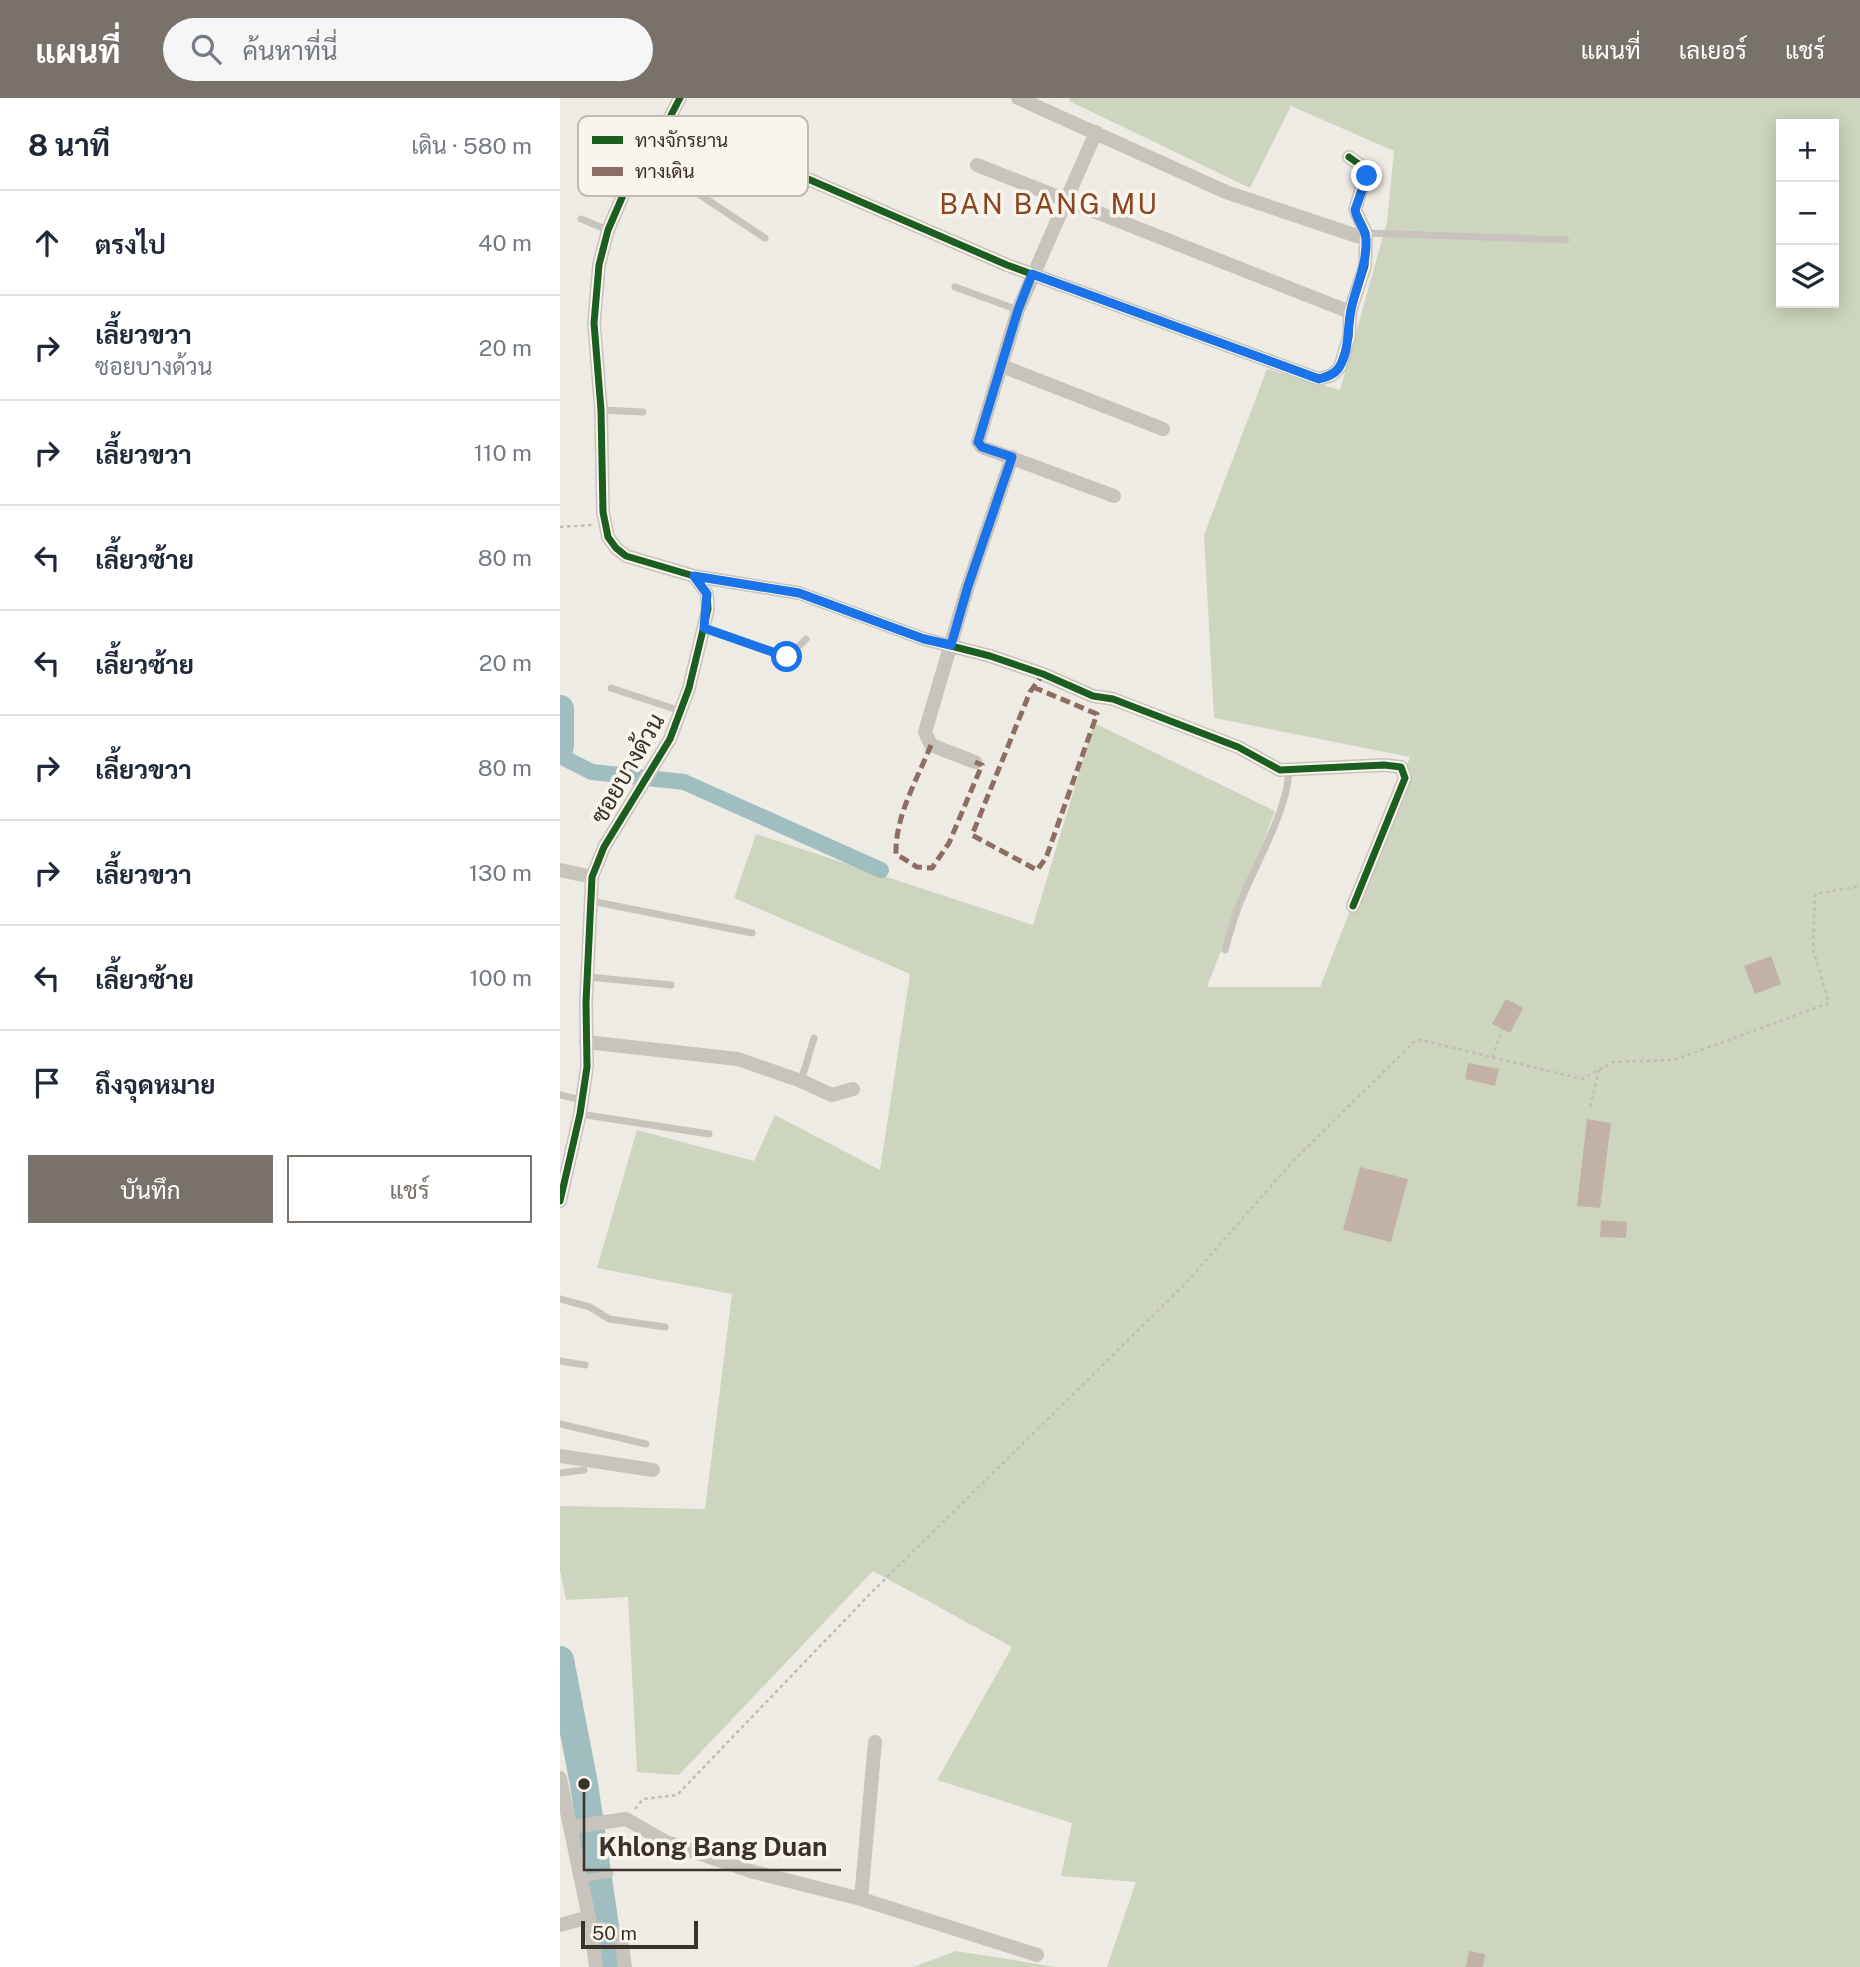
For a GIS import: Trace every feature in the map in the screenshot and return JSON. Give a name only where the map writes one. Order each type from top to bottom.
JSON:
[{"type":"street","points":[[671,116],[680,98]]},
{"type":"street","points":[[1018,98],[1226,192],[1366,236]]},
{"type":"street","points":[[1096,132],[1020,305],[978,442],[982,447],[1114,496]]},
{"type":"street","points":[[808,181],[1031,277],[1319,379],[1332,375],[1340,367],[1349,337],[1350,312],[1364,266],[1366,236],[1355,210],[1367,170],[1349,157]]},
{"type":"street","points":[[977,165],[1350,312]]},
{"type":"street","points":[[621,196],[608,230],[596,281],[594,323],[601,410],[601,477],[606,524],[608,537],[626,556],[694,576],[799,593],[924,639],[1043,674],[1093,696],[1113,699],[1238,747],[1273,768],[1287,770],[1384,765],[1401,767],[1405,778],[1353,906]]},
{"type":"street","points":[[1002,366],[1163,429]]},
{"type":"street","points":[[975,762],[942,751],[926,737],[925,732],[968,586],[1012,457]]},
{"type":"street","name":"ซอยบางด้วน","points":[[560,1201],[581,1107],[592,877],[604,847],[658,763],[681,711],[704,628],[707,594],[694,576]]},
{"type":"street","points":[[560,870],[592,877]]},
{"type":"street","points":[[586,1042],[738,1059],[801,1081],[832,1096],[853,1089]]},
{"type":"street","points":[[560,1457],[653,1470]]},
{"type":"street","points":[[860,1899],[875,1742]]},
{"type":"street","points":[[560,1777],[598,1926],[596,1967]]},
{"type":"street","points":[[571,1827],[626,1819],[666,1842],[716,1859],[860,1899],[1037,1955]]},
{"type":"street","points":[[560,1925],[598,1926],[621,1939],[625,1967]]},
{"type":"lane","points":[[702,196],[765,238]]},
{"type":"lane","points":[[581,219],[608,230]]},
{"type":"lane","points":[[1366,236],[1566,240]]},
{"type":"lane","points":[[955,287],[1020,305]]},
{"type":"lane","points":[[601,410],[643,412]]},
{"type":"lane","points":[[704,628],[787,657],[806,639]]},
{"type":"lane","points":[[611,688],[681,711]]},
{"type":"lane","points":[[1225,950],[1237,911],[1281,807],[1288,786],[1287,770]]},
{"type":"lane","points":[[589,900],[752,933]]},
{"type":"lane","points":[[588,977],[671,985]]},
{"type":"lane","points":[[801,1081],[814,1038]]},
{"type":"lane","points":[[560,1095],[581,1107],[709,1135]]},
{"type":"lane","points":[[560,1299],[583,1304],[609,1319],[665,1326]]},
{"type":"lane","points":[[560,1361],[585,1365]]},
{"type":"lane","points":[[560,1424],[646,1444]]},
{"type":"lane","points":[[560,1474],[583,1470]]},
{"type":"lane","points":[[586,1878],[610,1874]]},
{"type":"path","points":[[560,527],[606,524]]},
{"type":"path","points":[[626,1819],[643,1799],[677,1796],[871,1593],[1185,1284],[1293,1161],[1417,1039],[1582,1079],[1613,1062],[1674,1060],[1829,1003],[1813,949],[1815,894],[1860,886]]},
{"type":"path","points":[[1492,1057],[1502,1030]]},
{"type":"path","points":[[1590,1107],[1599,1070]]},
{"type":"green space","points":[[1070,98],[1860,98],[1860,1967],[1107,1967],[1136,1882],[1061,1876],[1072,1823],[937,1780],[1012,1647],[873,1571],[679,1775],[637,1772],[628,1597],[566,1600],[560,1570],[560,1506],[705,1509],[732,1294],[597,1268],[637,1130],[754,1161],[775,1115],[880,1170],[910,974],[734,898],[756,834],[1033,925],[1094,723],[1275,811],[1207,987],[1320,987],[1410,757],[1214,718],[1204,535],[1267,369],[1340,390],[1387,222],[1394,151],[1291,106],[1250,188],[1069,101]]},
{"type":"green space","points":[[956,1951],[1057,1967],[913,1967]]},
{"type":"building","points":[[1771,956],[1781,984],[1755,994],[1744,966]]},
{"type":"building","points":[[1506,999],[1523,1008],[1510,1033],[1492,1024]]},
{"type":"building","points":[[1468,1063],[1499,1069],[1495,1086],[1465,1079]]},
{"type":"building","points":[[1587,1119],[1611,1123],[1600,1208],[1577,1206]]},
{"type":"building","points":[[1360,1167],[1408,1179],[1391,1242],[1343,1230]]},
{"type":"building","points":[[1601,1220],[1627,1222],[1626,1238],[1600,1237]]},
{"type":"building","points":[[1469,1951],[1485,1954],[1483,1967],[1466,1967]]},
{"type":"waterway","points":[[560,709],[560,746]]},
{"type":"waterway","points":[[560,756],[592,772],[684,782],[881,870]]},
{"type":"waterway","points":[[560,1660],[584,1784],[611,1967]]},
{"type":"marked path","points":[[1033,687],[1097,714],[1046,858],[1037,870],[972,835],[1030,692],[1043,674]]},
{"type":"marked path","points":[[931,745],[908,798],[897,840],[896,854],[917,867],[932,868],[949,843],[982,765],[975,762]]},
{"type":"cycle path","points":[[671,116],[680,98]]},
{"type":"cycle path","points":[[808,179],[1007,265],[1319,379],[1332,375],[1340,367],[1349,337],[1350,312],[1365,266],[1366,233],[1355,210],[1367,170],[1349,157]]},
{"type":"cycle path","points":[[560,1201],[580,1114],[587,1067],[586,1002],[592,877],[604,847],[670,739],[689,688],[708,609],[707,594],[694,576],[626,556],[608,537],[603,512],[601,410],[594,323],[599,265],[608,230],[623,196]]},
{"type":"cycle path","points":[[694,576],[799,593],[924,639],[990,656],[1238,747],[1280,770],[1384,765],[1401,767],[1405,778],[1353,906]]},
{"type":"place","name":"Khlong Bang Duan","points":[[584,1784]]},
{"type":"district","name":"BAN BANG MU","points":[[1049,203]]},
{"type":"route","points":[[787,657],[704,628],[708,609],[707,594],[694,576],[799,593],[924,639],[951,645],[1012,457],[982,447],[978,436],[1032,274],[1293,372],[1319,379],[1332,375],[1340,367],[1349,337],[1350,312],[1364,266],[1367,243],[1366,233],[1355,210],[1367,176]]}]
